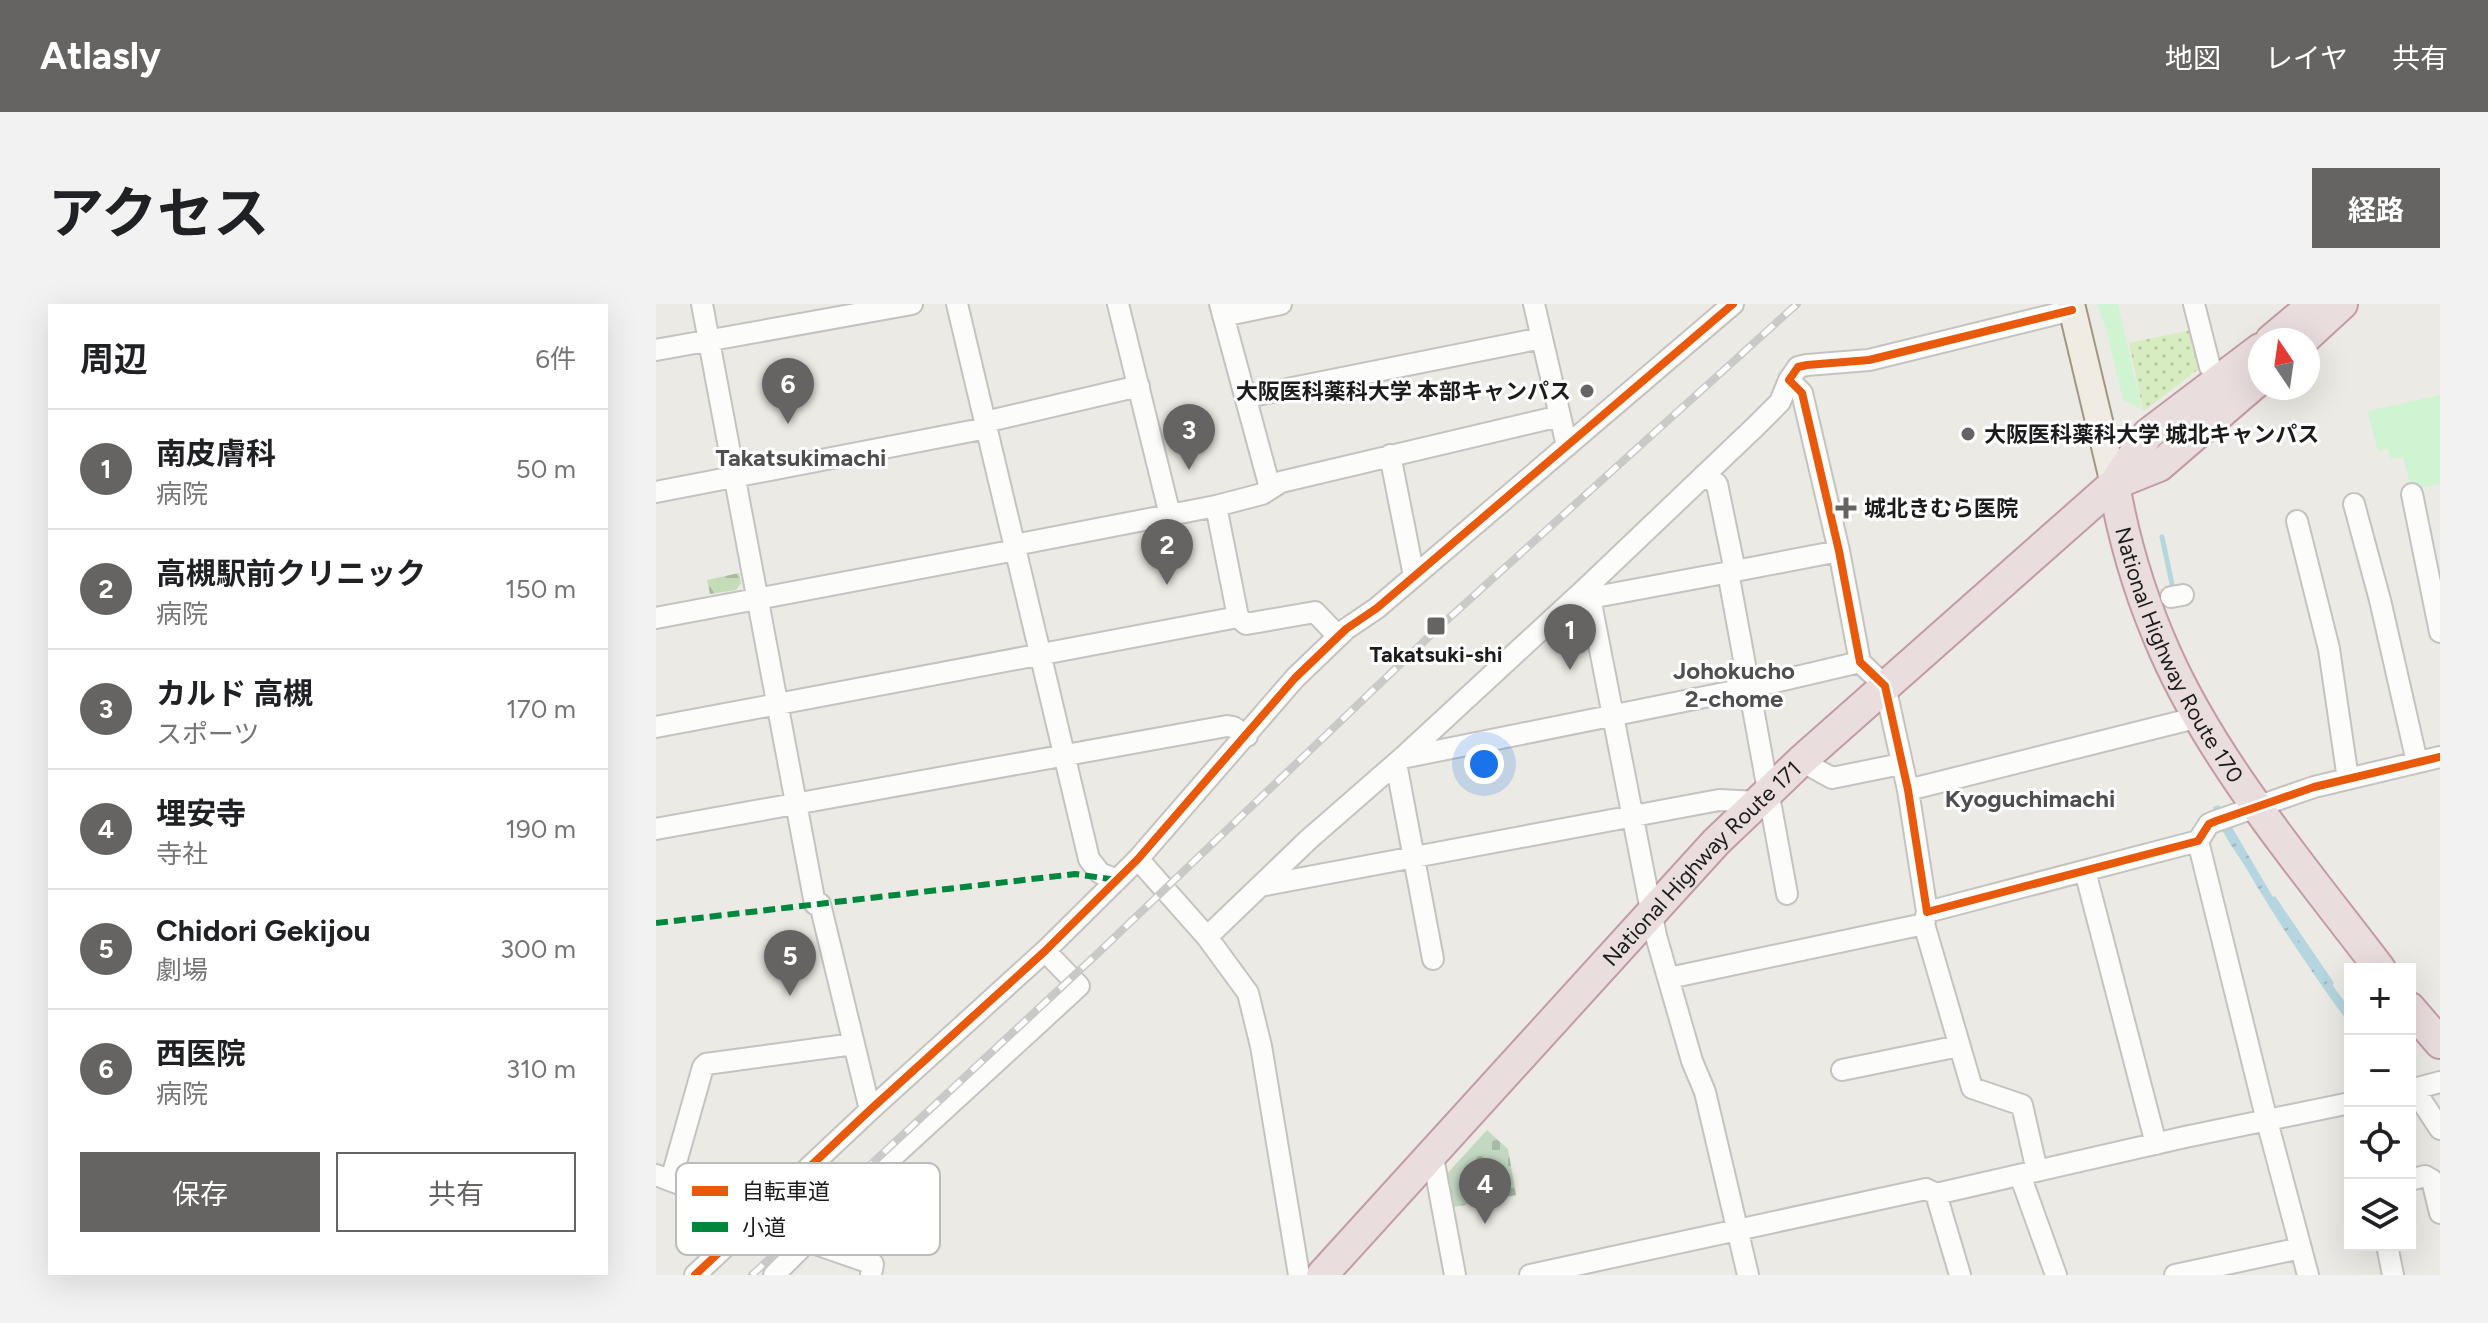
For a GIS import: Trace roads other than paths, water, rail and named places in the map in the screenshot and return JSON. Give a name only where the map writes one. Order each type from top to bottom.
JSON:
[{"type":"highway","points":[[2285,328],[2314,304]]},
{"type":"highway","points":[[2316,328],[2342,304]]},
{"type":"highway","name":"National Highway Route 171","points":[[1319,1274],[1716,842],[1801,761],[2114,484],[2148,434],[2248,358]]},
{"type":"highway","name":"National Highway Route 171","points":[[2114,484],[2159,466],[2248,389]]},
{"type":"highway","name":"National Highway Route 170","points":[[2114,484],[2124,537],[2141,589],[2165,653],[2199,717],[2257,807],[2375,963]]},
{"type":"highway","points":[[2416,1015],[2440,1043]]},
{"type":"main road","points":[[2071,307],[2114,484]]},
{"type":"street","points":[[702,304],[796,804],[870,1110]]},
{"type":"street","points":[[656,350],[912,304]]},
{"type":"street","points":[[957,304],[1089,859],[1095,869],[1117,880]]},
{"type":"street","points":[[1118,304],[1170,515]]},
{"type":"street","points":[[1270,488],[1222,310],[1281,304]]},
{"type":"street","points":[[1534,304],[1567,446]]},
{"type":"street","points":[[813,1163],[1045,951],[1138,859],[1295,678],[1338,636],[1414,576],[1733,304]]},
{"type":"street","points":[[2194,304],[2210,367],[2220,380]]},
{"type":"street","points":[[1207,937],[1349,802],[1588,593],[1780,402],[1798,367],[1869,360],[2071,307]]},
{"type":"street","points":[[1247,397],[1542,338]]},
{"type":"street","points":[[1789,380],[1802,393],[1839,551],[1860,662],[1885,686],[1908,790],[1926,918],[1959,1046],[1972,1088],[2022,1105],[2029,1173],[2056,1275]]},
{"type":"street","points":[[656,492],[986,425],[1139,386]]},
{"type":"street","points":[[656,618],[1216,506],[1262,494],[1281,482],[1560,416]]},
{"type":"street","points":[[1390,455],[1414,576]]},
{"type":"street","points":[[1704,475],[1717,484],[1763,798],[1787,894]]},
{"type":"street","points":[[2412,494],[2432,555],[2440,632]]},
{"type":"street","points":[[2354,504],[2417,762]]},
{"type":"street","points":[[1216,506],[1238,617],[1246,624],[1315,612],[1338,636]]},
{"type":"street","points":[[2297,521],[2329,649],[2348,779]]},
{"type":"street","points":[[1588,593],[1732,572],[1839,551]]},
{"type":"street","points":[[1588,593],[1656,936],[1692,1061],[1705,1092],[1748,1275]]},
{"type":"street","points":[[656,727],[1238,617]]},
{"type":"street","points":[[1399,760],[1860,662]]},
{"type":"street","points":[[1908,790],[2199,717]]},
{"type":"street","points":[[656,829],[1227,726],[1247,736]]},
{"type":"street","points":[[1669,978],[1926,918],[2198,841],[2209,824],[2314,787],[2440,757]]},
{"type":"street","points":[[1399,760],[1433,959]]},
{"type":"street","points":[[1801,761],[1832,778],[1901,764]]},
{"type":"street","points":[[1260,886],[1719,800],[1763,798]]},
{"type":"street","points":[[2198,841],[2308,1275]]},
{"type":"street","points":[[1138,859],[1207,937],[1248,993],[1319,1274]]},
{"type":"street","points":[[2085,871],[2156,1144]]},
{"type":"street","points":[[886,1163],[1079,986],[1045,951]]},
{"type":"street","points":[[664,1178],[706,1064],[854,1044]]},
{"type":"street","points":[[1842,1070],[1959,1046]]},
{"type":"street","points":[[2416,1088],[2440,1082]]},
{"type":"street","points":[[2416,1093],[2440,1129]]},
{"type":"street","points":[[1530,1275],[1926,1189],[1936,1194],[2344,1104]]},
{"type":"street","points":[[1432,1152],[1455,1275]]},
{"type":"street","points":[[2414,1179],[2425,1176],[2432,1180],[2440,1213]]},
{"type":"street","points":[[1936,1194],[1960,1275]]},
{"type":"street","points":[[2175,1275],[2301,1248]]},
{"type":"street","points":[[2388,1251],[2393,1275]]},
{"type":"street","points":[[695,1275],[716,1255]]},
{"type":"street","points":[[774,1275],[793,1255]]},
{"type":"street","points":[[847,1255],[873,1264],[871,1275]]},
{"type":"water","points":[[2219,805],[2294,933],[2344,1001],[2344,1016],[2227,839],[2213,807]]},
{"type":"waterway","points":[[2162,537],[2172,584]]},
{"type":"waterway","points":[[2274,899],[2331,983]]},
{"type":"railway","points":[[872,1163],[1096,955],[1438,628],[1797,304]]},
{"type":"railway","points":[[752,1275],[774,1255]]},
{"type":"place","name":"大阪医科薬科大学 本部キャンパス","points":[[1587,391]]},
{"type":"place","name":"西医院","points":[[788,424]]},
{"type":"place","name":"大阪医科薬科大学 城北キャンパス","points":[[1968,434]]},
{"type":"place","name":"カルド 高槻","points":[[1189,470]]},
{"type":"place","name":"城北きむら医院","points":[[1846,508]]},
{"type":"place","name":"高槻駅前クリニック","points":[[1167,585]]},
{"type":"place","name":"Takatsuki-shi","points":[[1436,626]]},
{"type":"place","name":"南皮膚科","points":[[1570,670]]},
{"type":"place","name":"Chidori Gekijou","points":[[790,996]]},
{"type":"place","name":"埋安寺","points":[[1485,1224]]},
{"type":"district","name":"Takatsukimachi","points":[[801,457]]},
{"type":"district","name":"Johokucho 2-chome","points":[[1734,684]]},
{"type":"district","name":"Kyoguchimachi","points":[[2030,798]]}]
